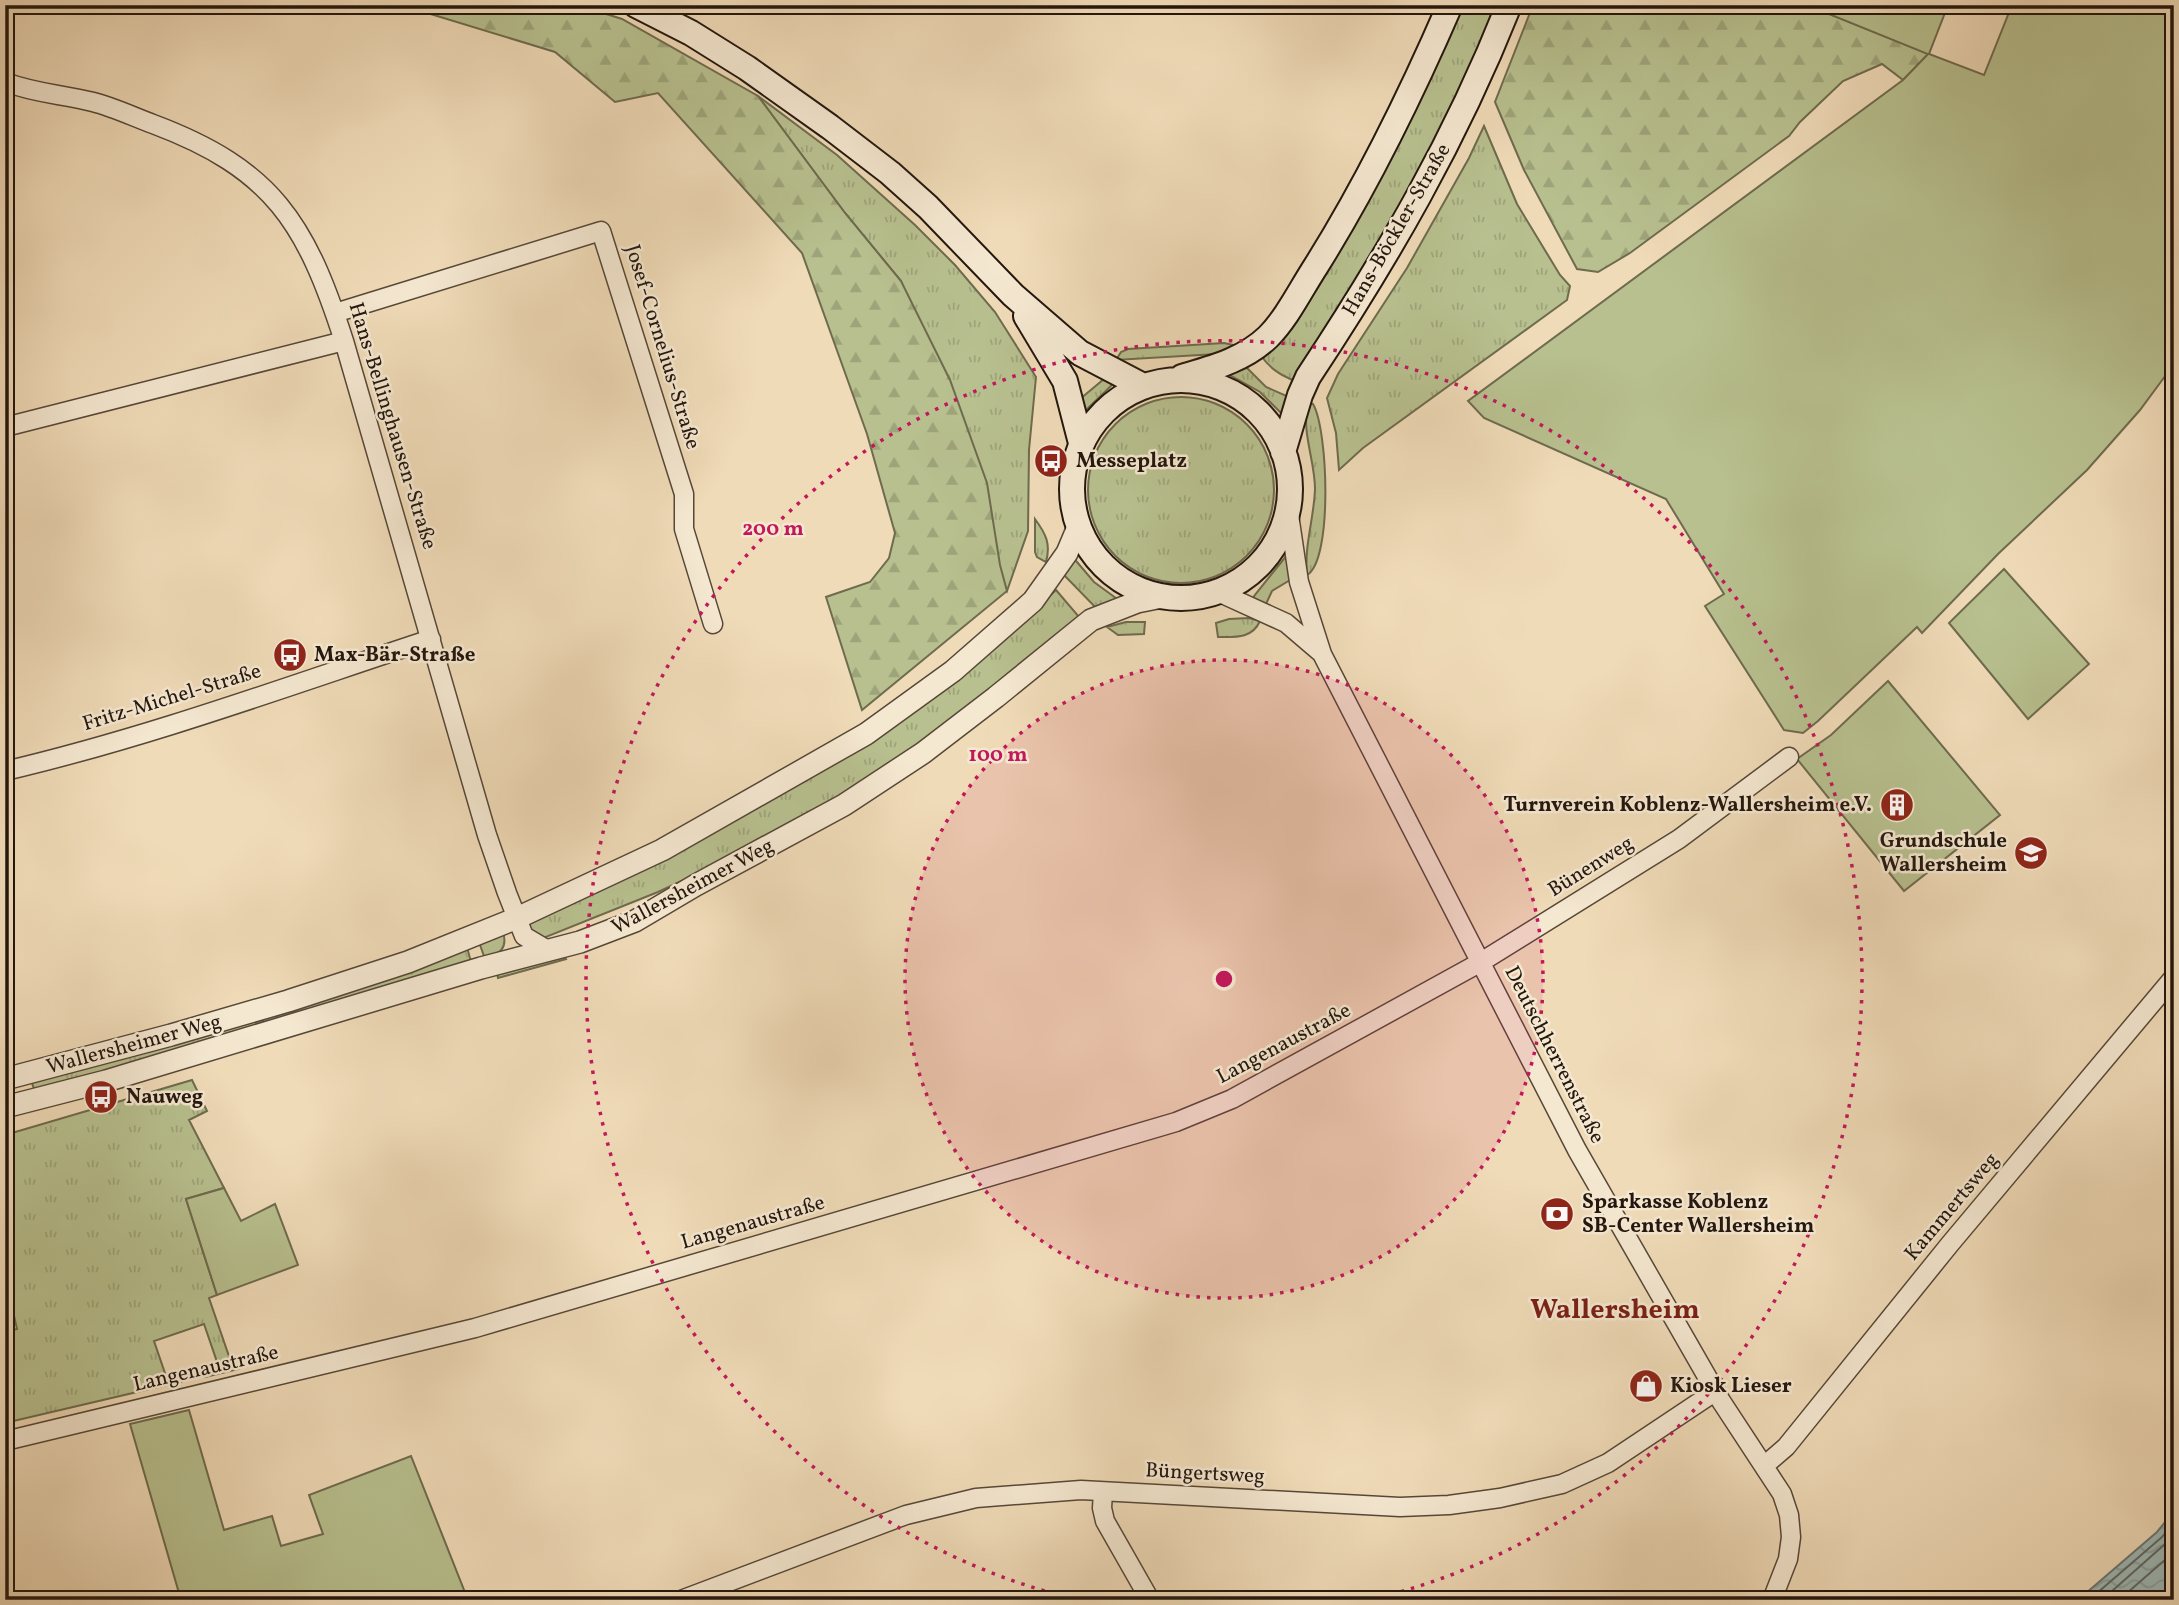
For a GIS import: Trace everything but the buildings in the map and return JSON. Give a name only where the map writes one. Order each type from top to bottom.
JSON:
[{"type":"main road","points":[[636,5],[691,33],[747,68],[830,127],[890,173],[1013,295],[1080,353],[1143,386]]},
{"type":"main road","points":[[1171,380],[1219,366],[1244,355],[1268,336],[1282,318],[1336,234],[1386,144],[1450,5]]},
{"type":"main road","name":"Hans-Böckler-Straße","points":[[1283,452],[1308,377],[1377,270],[1431,176],[1475,85],[1508,5]]},
{"type":"main road","points":[[1013,295],[1065,381],[1081,443]]},
{"type":"main road","name":"Wallersheimer Weg","points":[[1171,380],[1213,385],[1251,405],[1270,426],[1283,452],[1289,480],[1288,508],[1280,535],[1264,559],[1244,579],[1218,592],[1191,598],[1162,597],[1135,588],[1111,573],[1092,552],[1078,527],[1074,513],[1073,471],[1081,443],[1092,425],[1118,400],[1143,386],[1171,380]]},
{"type":"street","name":"Hans-Bellinghausen-Straße","points":[[5,82],[47,95],[95,103],[168,130],[223,156],[271,194],[294,223],[311,251],[344,341],[491,847],[524,936],[546,949]]},
{"type":"street","name":"Josef-Cornelius-Straße","points":[[335,313],[601,231],[684,494],[684,529],[713,624]]},
{"type":"street","points":[[5,427],[344,341]]},
{"type":"street","name":"Deutschherrenstraße","points":[[1288,508],[1299,582],[1322,654],[1577,1150],[1716,1391],[1782,1494],[1789,1516],[1791,1536],[1788,1559],[1772,1600]]},
{"type":"street","name":"Wallersheimer Weg","points":[[5,1079],[171,1035],[344,984],[459,944],[662,850],[866,734],[953,671],[1033,601],[1067,553],[1078,527]]},
{"type":"street","name":"Deutschherrenstraße","points":[[1218,592],[1286,623],[1322,654]]},
{"type":"street","name":"Wallersheimer Weg","points":[[5,1107],[106,1081],[546,949],[580,942],[635,921],[844,805],[934,745],[1091,620],[1137,602],[1162,597]]},
{"type":"street","name":"Fritz-Michel-Straße","points":[[5,771],[186,719],[432,639]]},
{"type":"street","name":"Bünenweg","points":[[1481,962],[1679,839],[1789,757]]},
{"type":"street","name":"Langenaustraße","points":[[5,1441],[474,1328],[1176,1122],[1232,1098],[1481,962]]},
{"type":"street","name":"Kammertsweg","points":[[1764,1466],[1786,1447],[1942,1254],[2174,977]]},
{"type":"street","name":"Büngertsweg","points":[[681,1600],[906,1515],[936,1506],[1025,1493],[1081,1490],[1400,1507],[1449,1505],[1500,1498],[1562,1484],[1608,1463],[1716,1391]]},
{"type":"street","points":[[1102,1492],[1105,1521],[1150,1600]]},
{"type":"green space","points":[[401,5],[578,5],[622,19],[758,96],[845,213],[901,281],[950,380],[987,483],[1000,565],[1007,591],[862,710],[826,597],[870,582],[889,558],[895,533],[867,434],[802,253],[658,93],[615,102],[555,52]]},
{"type":"green space","points":[[1460,5],[1498,5],[1422,172],[1295,381],[1290,379],[1272,368],[1261,356]]},
{"type":"green space","points":[[1533,5],[1820,5],[1819,10],[1929,54],[1903,80],[1882,64],[1843,81],[1789,136],[1630,253],[1598,272],[1577,269],[1524,170],[1495,102]]},
{"type":"green space","points":[[1820,5],[1948,5],[1929,54],[1984,75],[2012,5],[2132,5],[2138,8],[2139,5],[2174,5],[2174,364],[2140,410],[2087,470],[1998,554],[1922,633],[1917,627],[1803,733],[1784,730],[1705,606],[1724,594],[1666,499],[1484,418],[1468,401],[1903,80],[1928,54],[1819,10]]},
{"type":"green space","points":[[758,96],[837,155],[955,265],[995,312],[1036,377],[1029,450],[1028,531],[1007,591],[901,281],[845,213]]},
{"type":"green space","points":[[1484,126],[1517,204],[1560,275],[1570,286],[1567,300],[1363,448],[1339,470],[1336,433],[1327,398],[1338,374],[1407,268]]},
{"type":"green space","points":[[1224,343],[1236,348],[1217,354],[1116,360],[1121,352],[1128,349]]},
{"type":"green space","points":[[1245,366],[1266,387],[1289,397],[1283,415],[1260,392],[1228,374]]},
{"type":"green space","points":[[1104,379],[1113,384],[1085,411],[1080,399]]},
{"type":"green space","points":[[1181,397],[1217,404],[1247,424],[1267,454],[1274,490],[1267,526],[1247,556],[1217,576],[1181,583],[1145,576],[1115,556],[1095,526],[1088,490],[1095,454],[1115,424],[1145,404]]},
{"type":"green space","points":[[1308,403],[1313,404],[1322,439],[1325,493],[1321,545],[1315,564],[1307,575],[1315,489],[1306,425]]},
{"type":"green space","points":[[1035,519],[1046,539],[1046,562],[1037,557],[1035,552]]},
{"type":"green space","points":[[1071,555],[1094,582],[1124,604],[1098,610],[1063,574]]},
{"type":"green space","points":[[1287,555],[1290,580],[1272,591],[1266,604],[1254,599],[1254,596]]},
{"type":"green space","points":[[2004,569],[2089,664],[2028,719],[1949,623]]},
{"type":"green space","points":[[1056,590],[1080,618],[904,757],[836,802],[744,852],[658,892],[541,939],[531,933],[527,923],[667,855],[1004,638]]},
{"type":"green space","points":[[1249,618],[1260,621],[1248,634],[1218,637],[1216,623]]},
{"type":"green space","points":[[1126,622],[1145,622],[1144,634],[1118,635],[1107,627]]},
{"type":"green space","points":[[1888,681],[2000,815],[1904,891],[1797,759],[1831,735]]},
{"type":"green space","points":[[503,932],[502,950],[485,959],[479,942]]},
{"type":"green space","points":[[467,947],[471,962],[278,1022],[275,1011]]},
{"type":"green space","points":[[565,957],[566,959],[498,978],[497,973]]},
{"type":"green space","points":[[262,1015],[264,1026],[35,1092],[31,1080]]},
{"type":"green space","points":[[192,1080],[207,1111],[189,1120],[224,1188],[186,1199],[217,1295],[209,1298],[232,1365],[238,1369],[205,1377],[203,1367],[217,1362],[204,1324],[154,1341],[167,1379],[181,1374],[184,1381],[5,1423],[5,1332],[17,1329],[5,1276],[5,1135]]},
{"type":"green space","points":[[224,1188],[241,1221],[275,1204],[298,1265],[217,1295],[186,1199]]},
{"type":"green space","points":[[189,1410],[224,1530],[272,1516],[281,1546],[323,1534],[309,1495],[411,1456],[468,1600],[181,1600],[130,1424]]},
{"type":"water","points":[[2174,1511],[2174,1600],[2078,1600],[2157,1532]]},
{"type":"place","name":"Messeplatz","points":[[1051,461]]},
{"type":"place","name":"Max-Bär-Straße","points":[[290,655]]},
{"type":"place","name":"Turnverein Koblenz-Wallersheim e.V.","points":[[1897,805]]},
{"type":"place","name":"Grundschule Wallersheim","points":[[2031,853]]},
{"type":"place","name":"Nauweg","points":[[101,1097]]},
{"type":"place","name":"Sparkasse Koblenz SB-Center Wallersheim","points":[[1557,1214]]},
{"type":"place","name":"Kiosk Lieser","points":[[1646,1386]]},
{"type":"district","name":"Wallersheim","points":[[1615,1310]]}]
